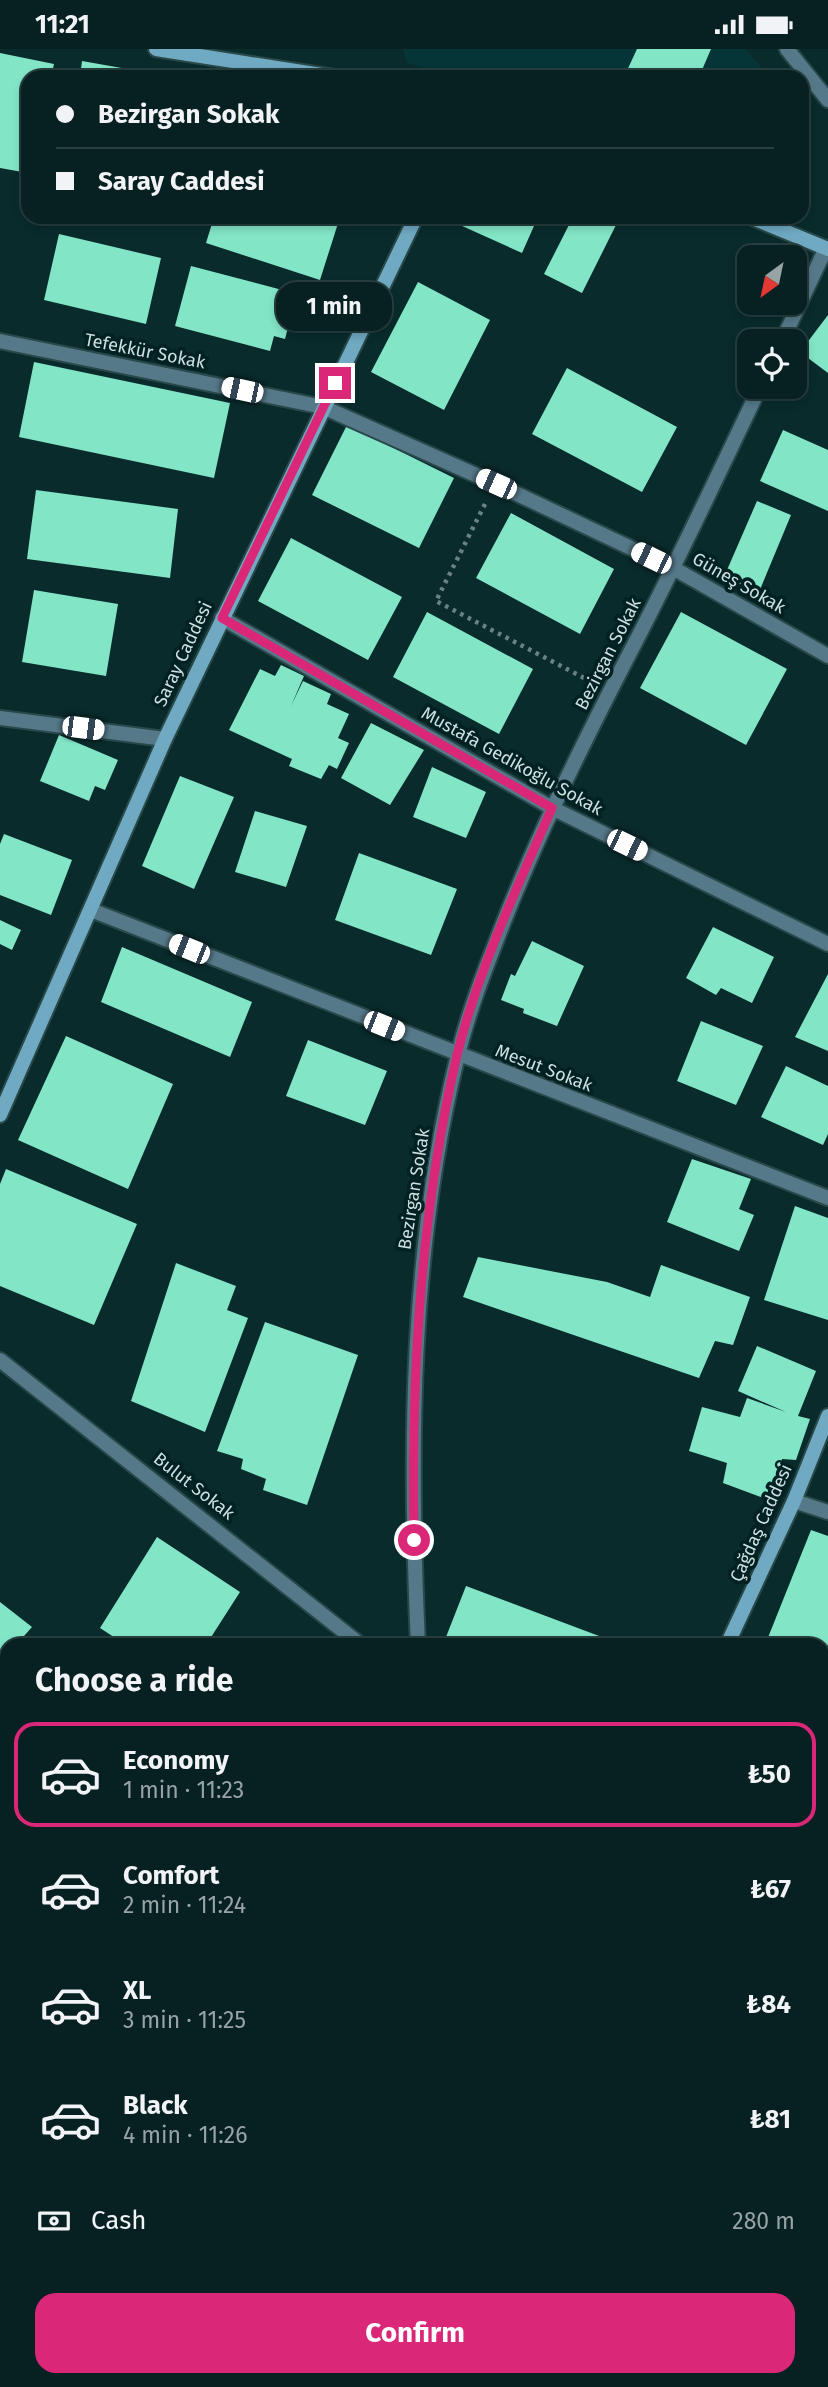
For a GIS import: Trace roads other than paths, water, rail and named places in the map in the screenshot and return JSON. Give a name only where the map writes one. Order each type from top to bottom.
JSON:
[{"type":"main road","points":[[156,49],[290,70]]},
{"type":"main road","name":"Saray Caddesi","points":[[0,1115],[165,739],[413,224]]},
{"type":"main road","points":[[768,224],[827,247]]},
{"type":"main road","name":"Çağdaş Caddesi","points":[[729,1638],[794,1501],[828,1416]]},
{"type":"street","points":[[787,49],[804,70]]},
{"type":"street","points":[[809,76],[828,100]]},
{"type":"street","points":[[788,329],[827,247]]},
{"type":"street","name":"Tefekkür Sokak","points":[[0,341],[323,407]]},
{"type":"street","name":"Bezirgan Sokak","points":[[418,1638],[412,1474],[417,1336],[423,1254],[457,1055],[473,1002],[511,901],[552,808],[754,399]]},
{"type":"street","name":"Güneş Sokak","points":[[323,407],[496,484],[673,568],[828,656]]},
{"type":"street","name":"Mustafa Gedikoğlu Sokak","points":[[222,618],[552,808],[828,944]]},
{"type":"street","points":[[0,717],[165,739]]},
{"type":"street","name":"Mesut Sokak","points":[[91,910],[828,1198]]},
{"type":"street","name":"Bulut Sokak","points":[[0,1360],[352,1638]]},
{"type":"street","points":[[794,1501],[828,1512]]}]
